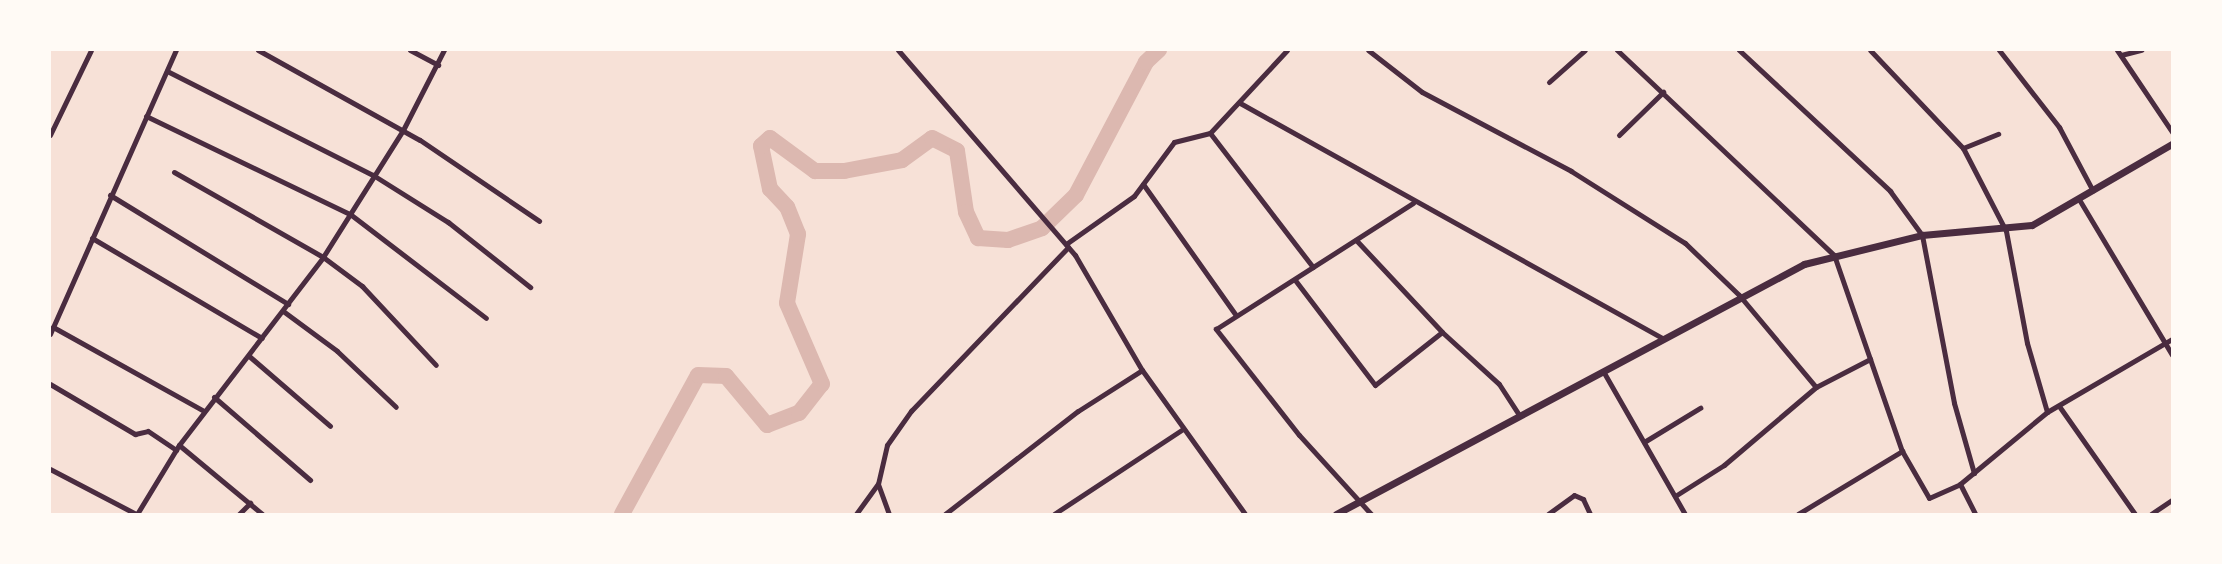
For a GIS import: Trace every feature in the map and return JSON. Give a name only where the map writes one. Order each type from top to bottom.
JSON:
[{"type":"street","points":[[50,135],[91,50]]},
{"type":"street","points":[[50,334],[110,195],[177,50]]},
{"type":"street","points":[[258,50],[403,130],[539,221]]},
{"type":"street","points":[[410,50],[438,65]]},
{"type":"street","points":[[50,469],[136,514],[178,447],[214,397],[249,356],[323,257],[403,130],[444,50]]},
{"type":"street","points":[[898,50],[1067,246],[1142,370],[1245,514]]},
{"type":"street","points":[[856,514],[878,484],[887,445],[911,411],[1067,246],[1134,196],[1174,142],[1210,133],[1287,50]]},
{"type":"street","points":[[1368,50],[1401,77],[1667,231],[1739,295],[1816,387]]},
{"type":"street","points":[[1548,82],[1585,50]]},
{"type":"street","points":[[1617,50],[1834,255],[1902,451],[1929,498],[1960,484],[2047,412],[2172,339]]},
{"type":"street","points":[[1739,50],[1890,191],[1922,235],[1954,403],[1974,473]]},
{"type":"street","points":[[1870,50],[1963,148],[2006,231],[2026,343],[2047,412]]},
{"type":"street","points":[[1999,50],[2059,127],[2094,193]]},
{"type":"street","points":[[2117,50],[2172,132]]},
{"type":"street","points":[[2121,55],[2141,50]]},
{"type":"street","points":[[167,71],[373,175],[448,222],[530,287]]},
{"type":"street","points":[[1619,135],[1663,92]]},
{"type":"street","points":[[1240,103],[1413,203],[1663,338]]},
{"type":"street","points":[[146,116],[350,214],[486,318]]},
{"type":"street","points":[[1210,133],[1314,267]]},
{"type":"street","points":[[1963,148],[1998,134]]},
{"type":"street","points":[[1336,514],[1359,504],[1521,416],[1739,295],[1834,255],[1922,235],[2006,231],[2051,217],[2172,144]]},
{"type":"street","points":[[174,172],[323,257],[362,286],[436,365]]},
{"type":"street","points":[[1143,184],[1235,314]]},
{"type":"street","points":[[110,195],[288,304]]},
{"type":"street","points":[[2080,201],[2172,355]]},
{"type":"street","points":[[1371,514],[1359,504],[1216,334],[1219,325],[1235,314],[1295,280],[1413,203]]},
{"type":"street","points":[[92,238],[262,338]]},
{"type":"street","points":[[1356,240],[1442,333],[1499,384],[1521,416]]},
{"type":"street","points":[[1295,280],[1375,385],[1442,333]]},
{"type":"street","points":[[283,311],[337,351],[396,407]]},
{"type":"street","points":[[53,327],[204,411]]},
{"type":"street","points":[[249,356],[330,426]]},
{"type":"street","points":[[1675,496],[1724,465],[1816,387],[1869,359]]},
{"type":"street","points":[[945,514],[1078,411],[1142,370]]},
{"type":"street","points":[[1603,370],[1685,514]]},
{"type":"street","points":[[50,384],[135,434],[148,430],[178,447],[262,514]]},
{"type":"street","points":[[214,397],[310,480]]},
{"type":"street","points":[[2059,406],[2135,514]]},
{"type":"street","points":[[1644,442],[1700,408]]},
{"type":"street","points":[[1054,514],[1183,429]]},
{"type":"street","points":[[1798,514],[1902,451]]},
{"type":"street","points":[[878,484],[889,514]]},
{"type":"street","points":[[1960,484],[1976,514]]},
{"type":"street","points":[[1548,514],[1574,495],[1583,499],[1590,514]]},
{"type":"street","points":[[2151,514],[2172,500]]},
{"type":"street","points":[[239,514],[250,503]]},
{"type":"waterway","points":[[622,514],[698,375],[726,376],[767,425],[799,413],[822,384],[787,303],[798,234],[787,207],[770,189],[761,146],[770,138],[815,171],[844,171],[902,160],[932,138],[957,151],[966,212],[978,238],[1008,240],[1042,228],[1076,195],[1146,62],[1159,50]]}]
